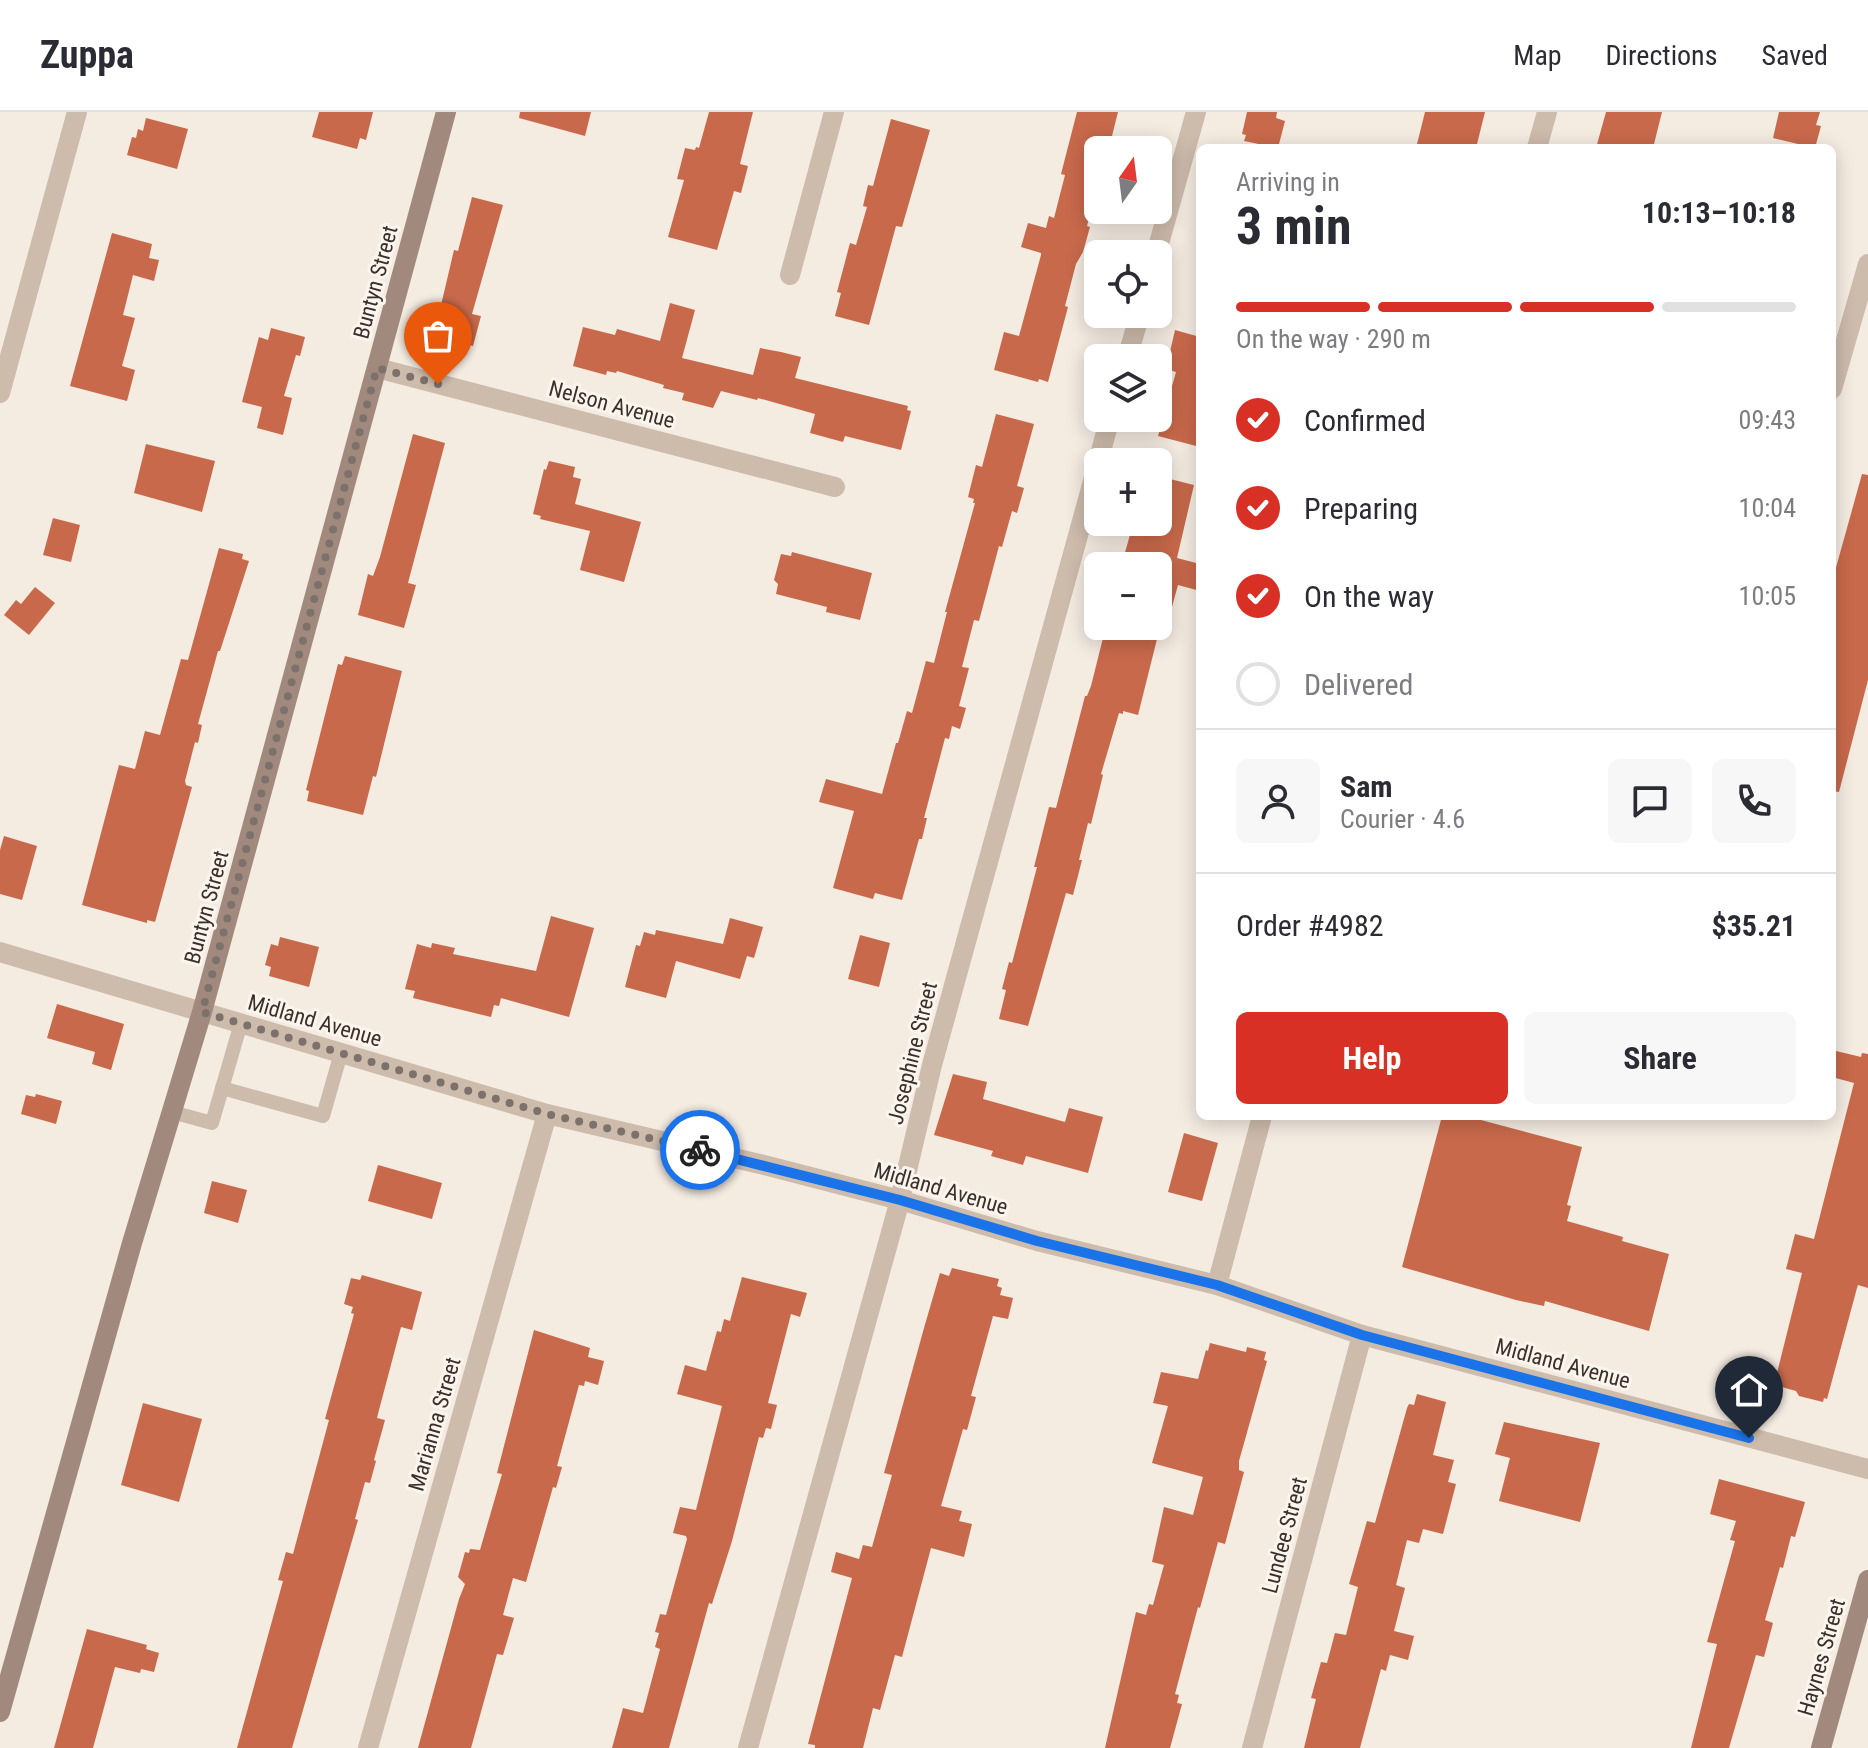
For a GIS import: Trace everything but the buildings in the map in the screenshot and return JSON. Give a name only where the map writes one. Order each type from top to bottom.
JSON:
[{"type":"street","points":[[0,393],[77,112]]},
{"type":"street","name":"Buntyn Street","points":[[0,1712],[132,1243],[202,1012],[446,112]]},
{"type":"street","points":[[790,275],[834,112]]},
{"type":"street","points":[[1160,240],[1196,112]]},
{"type":"street","points":[[1538,144],[1547,112]]},
{"type":"street","points":[[1836,375],[1868,264]]},
{"type":"street","name":"Nelson Avenue","points":[[377,368],[835,487]]},
{"type":"street","name":"Josephine Street","points":[[748,1748],[900,1200],[932,1065],[1084,513]]},
{"type":"street","name":"Midland Avenue","points":[[0,952],[547,1114],[900,1200],[1037,1241],[1217,1285],[1362,1335],[1868,1469]]},
{"type":"street","name":"Marianna Street","points":[[368,1748],[547,1114]]},
{"type":"street","points":[[1217,1285],[1261,1120]]},
{"type":"street","name":"Lundee Street","points":[[1252,1748],[1362,1335]]},
{"type":"street","name":"Haynes Street","points":[[1821,1748],[1868,1580]]},
{"type":"lane","points":[[172,1112],[212,1123],[241,1023]]},
{"type":"lane","points":[[222,1088],[323,1116],[341,1053]]},
{"type":"way so far","points":[[438,384],[377,368],[202,1012],[547,1114],[700,1150]]},
{"type":"route","points":[[700,1150],[900,1200],[1037,1241],[1217,1285],[1362,1335],[1749,1438]]}]
